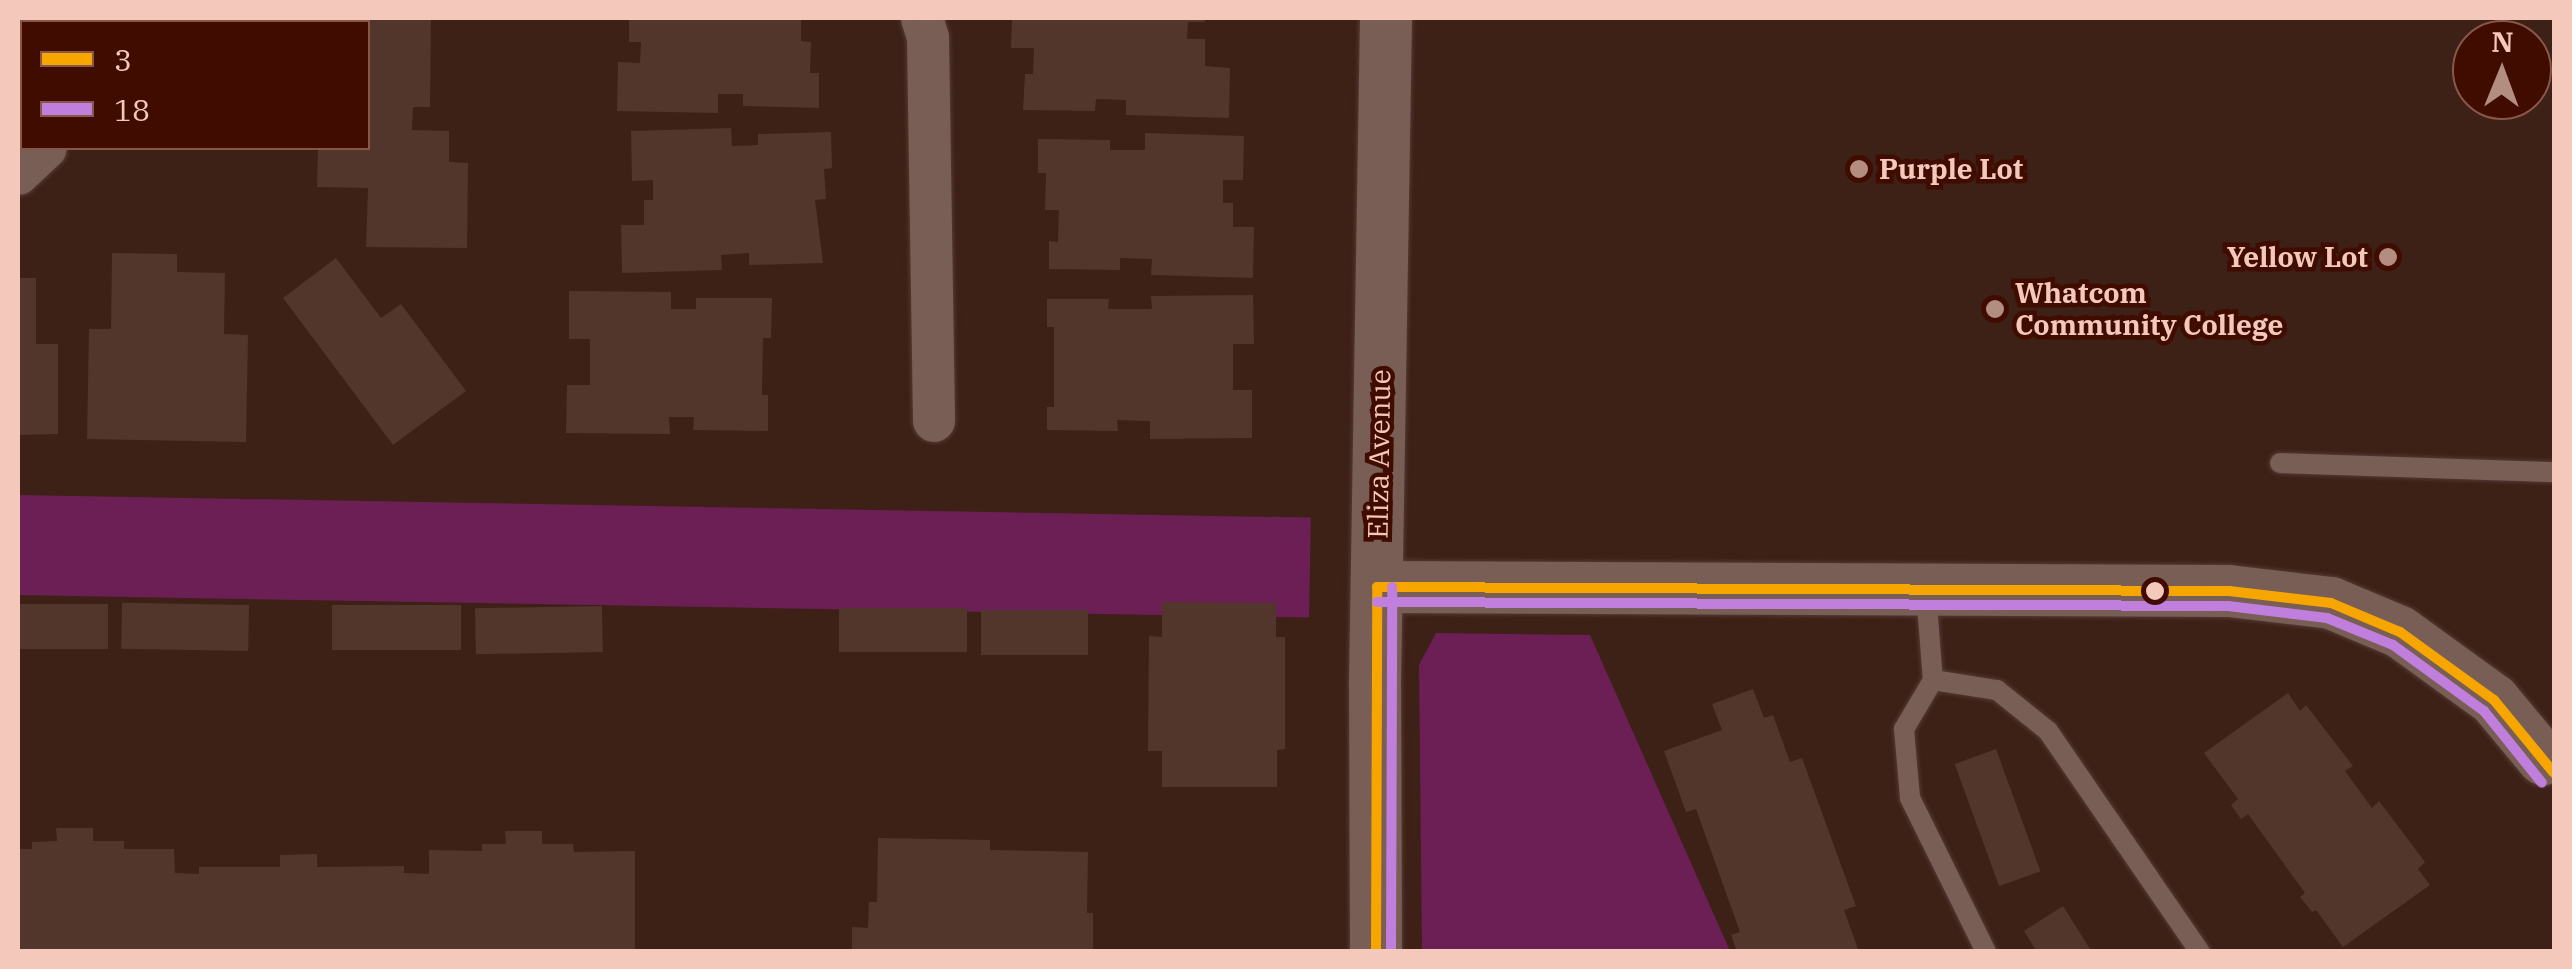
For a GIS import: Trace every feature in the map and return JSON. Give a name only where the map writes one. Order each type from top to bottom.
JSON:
[{"type":"street","points":[[922,18],[928,38],[934,420]]},
{"type":"street","name":"Eliza Avenue","points":[[1376,952],[1386,18]]},
{"type":"street","points":[[18,174],[44,150]]},
{"type":"street","points":[[1377,587],[2229,591],[2331,603],[2400,632],[2494,700],[2549,766]]},
{"type":"lane","points":[[2280,463],[2554,472]]},
{"type":"lane","points":[[1926,592],[1933,680],[1904,730],[1910,798],[1986,952]]},
{"type":"lane","points":[[1933,680],[1997,690],[2048,731],[2200,952]]},
{"type":"shaded area","points":[[18,495],[1311,518],[1309,618],[18,595]]},
{"type":"shaded area","points":[[1436,633],[1590,635],[1730,951],[1422,951],[1419,665]]},
{"type":"building","points":[[431,18],[430,107],[413,107],[412,130],[449,131],[449,162],[468,163],[467,248],[366,247],[368,188],[317,187],[318,150],[370,150],[370,20],[331,20]]},
{"type":"building","points":[[629,18],[801,18],[801,41],[811,42],[810,73],[819,73],[819,108],[743,106],[743,94],[718,94],[718,113],[617,111],[618,62],[640,63],[641,42],[629,42]]},
{"type":"building","points":[[1012,18],[1205,18],[1205,22],[1188,22],[1187,39],[1205,39],[1205,66],[1230,68],[1229,118],[1126,115],[1126,100],[1096,99],[1095,111],[1023,110],[1025,74],[1033,74],[1034,48],[1011,48]]},
{"type":"building","points":[[731,128],[732,146],[758,145],[758,134],[831,132],[832,168],[824,169],[826,199],[815,200],[823,263],[749,265],[749,253],[721,255],[722,270],[622,273],[621,225],[644,225],[644,200],[653,200],[653,180],[632,181],[631,131]]},
{"type":"building","points":[[1145,133],[1244,136],[1243,180],[1223,180],[1223,203],[1233,203],[1233,227],[1254,227],[1253,278],[1151,275],[1152,259],[1120,258],[1120,270],[1049,269],[1049,241],[1058,242],[1059,210],[1045,210],[1046,173],[1038,173],[1038,139],[1110,140],[1110,150],[1145,150]]},
{"type":"building","points":[[112,253],[177,254],[177,272],[225,273],[224,334],[248,335],[246,442],[87,439],[89,329],[111,329]]},
{"type":"building","points":[[336,258],[381,318],[401,304],[466,391],[393,445],[283,298]]},
{"type":"building","points":[[18,278],[36,278],[36,344],[58,344],[58,434],[18,435]]},
{"type":"building","points":[[569,291],[671,292],[671,309],[696,309],[696,298],[772,298],[771,338],[763,338],[762,395],[768,395],[768,431],[693,430],[694,417],[669,417],[670,434],[566,433],[567,385],[590,385],[590,339],[569,339]]},
{"type":"building","points":[[1253,295],[1254,344],[1233,344],[1233,390],[1252,390],[1252,438],[1150,439],[1150,421],[1117,420],[1118,431],[1047,430],[1047,407],[1054,407],[1054,327],[1047,327],[1047,299],[1109,299],[1108,309],[1152,309],[1151,296]]},
{"type":"building","points":[[1162,602],[1276,603],[1276,637],[1285,637],[1285,749],[1277,750],[1277,787],[1162,787],[1162,751],[1148,751],[1149,636],[1162,637]]},
{"type":"building","points":[[122,603],[249,605],[248,651],[121,649]]},
{"type":"building","points":[[18,604],[108,604],[108,649],[18,649]]},
{"type":"building","points":[[332,605],[461,605],[461,650],[332,650]]},
{"type":"building","points":[[602,606],[603,652],[476,654],[475,608]]},
{"type":"building","points":[[839,608],[967,608],[967,652],[839,652]]},
{"type":"building","points":[[981,610],[1088,610],[1088,655],[981,655]]},
{"type":"building","points":[[1753,689],[1764,718],[1773,715],[1790,762],[1802,758],[1856,906],[1844,910],[1859,952],[1737,952],[1731,935],[1740,932],[1696,809],[1686,812],[1664,751],[1722,730],[1712,704]]},
{"type":"building","points":[[2288,693],[2300,711],[2306,705],[2353,766],[2345,771],[2372,808],[2379,801],[2425,862],[2418,869],[2430,885],[2343,947],[2316,910],[2312,912],[2300,897],[2305,893],[2248,814],[2241,819],[2231,805],[2238,799],[2204,753]]},
{"type":"building","points":[[1996,749],[2040,871],[1999,886],[1955,764]]},
{"type":"building","points":[[56,828],[93,828],[93,841],[124,841],[124,849],[174,849],[175,873],[199,874],[199,867],[280,867],[280,855],[317,854],[317,867],[404,866],[404,873],[429,874],[429,850],[482,851],[482,844],[506,844],[505,831],[542,831],[542,844],[573,844],[574,852],[635,851],[635,952],[18,952],[18,849],[32,849],[32,842],[57,841]]},
{"type":"building","points":[[878,838],[990,840],[990,850],[1088,852],[1087,913],[1093,913],[1093,952],[852,952],[852,927],[868,928],[869,902],[877,902]]},
{"type":"building","points":[[2063,906],[2092,952],[2037,952],[2024,931]]},
{"type":"transit line","name":"3","points":[[1377,587],[2229,591],[2331,603],[2400,632],[2494,700],[2554,773]]},
{"type":"transit line","name":"3","points":[[1376,952],[1377,587]]},
{"type":"transit line","name":"18","points":[[1391,952],[1392,587]]},
{"type":"transit line","name":"18","points":[[1377,602],[2228,606],[2327,618],[2393,645],[2484,711],[2542,783]]},
{"type":"place","name":"Purple Lot","points":[[1859,169]]},
{"type":"place","name":"Yellow Lot","points":[[2388,257]]},
{"type":"place","name":"Whatcom Community College","points":[[1995,309]]}]
